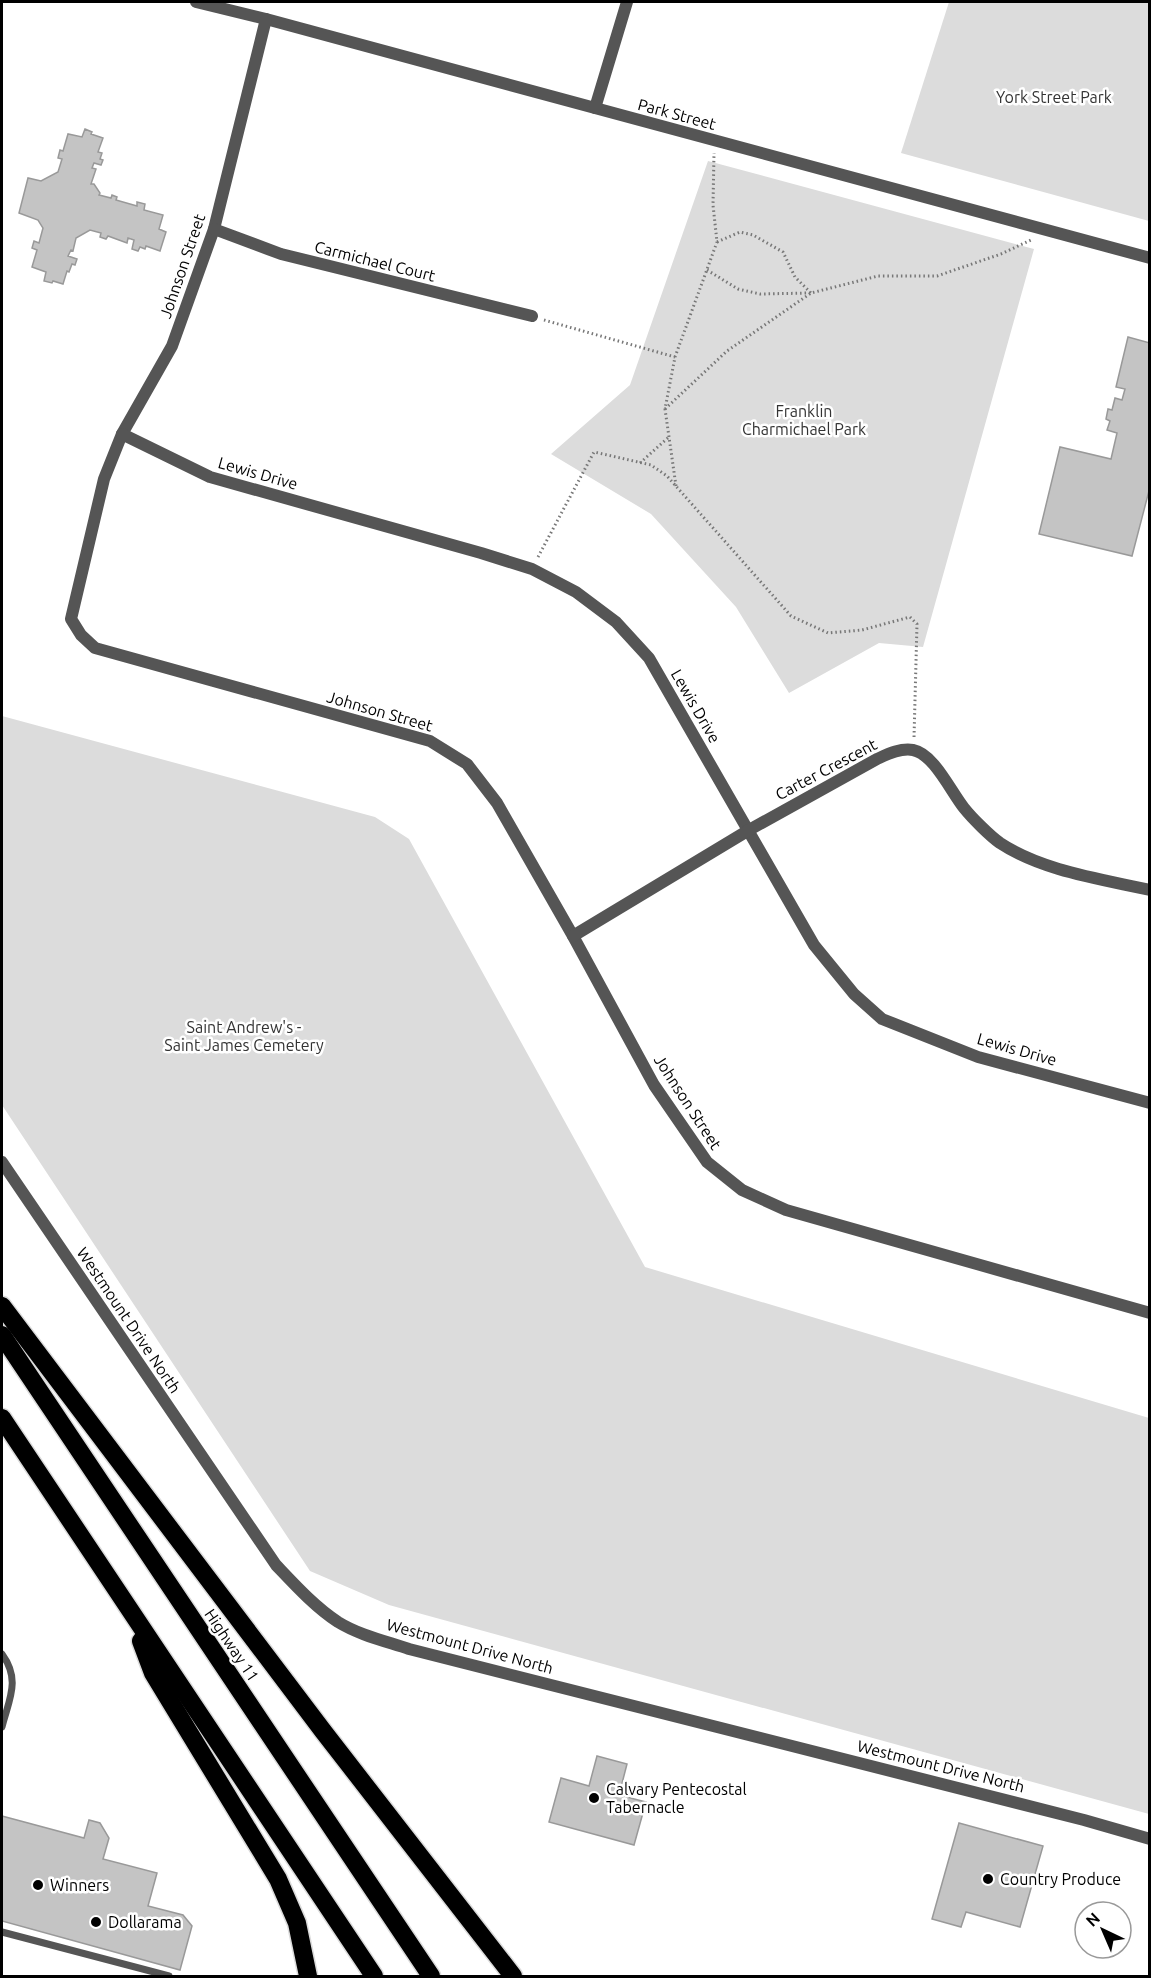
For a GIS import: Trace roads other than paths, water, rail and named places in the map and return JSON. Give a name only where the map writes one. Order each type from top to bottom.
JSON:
[{"type":"highway","points":[[2,1306],[323,1731],[513,1977]]},
{"type":"highway","name":"Highway 11","points":[[2,1335],[431,1977]]},
{"type":"highway","points":[[2,1418],[374,1977]]},
{"type":"highway","points":[[128,1608],[153,1673],[278,1879],[297,1923],[308,1977]]},
{"type":"street","name":"Park Street","points":[[196,2],[1149,258]]},
{"type":"street","points":[[595,108],[627,2]]},
{"type":"street","name":"Johnson Street","points":[[266,19],[214,229],[172,346],[122,434],[104,479],[71,619],[81,635],[94,648],[430,741],[467,764],[497,803],[654,1085],[707,1162],[742,1190],[786,1210],[1149,1313]]},
{"type":"street","name":"Carmichael Court","points":[[214,229],[281,254],[532,316]]},
{"type":"street","name":"Lewis Drive","points":[[122,434],[210,477],[481,553],[532,570],[576,592],[616,622],[650,658],[814,945],[854,994],[882,1018],[978,1057],[1149,1103]]},
{"type":"street","name":"Carter Crescent","points":[[573,936],[749,830],[895,751],[914,750],[928,759],[941,773],[964,808],[1000,843],[1042,864],[1149,890]]},
{"type":"street","name":"Westmount Drive North","points":[[2,1162],[276,1565],[297,1587],[339,1622],[378,1639],[409,1648],[1084,1820],[1149,1839]]},
{"type":"lane","points":[[2,1654],[13,1676],[2,1727]]},
{"type":"lane","points":[[2,1932],[169,1977]]},
{"type":"place","name":"Calvary Pentecostal Tabernacle","points":[[594,1798]]},
{"type":"place","name":"Country Produce","points":[[988,1879]]},
{"type":"place","name":"Winners","points":[[38,1885]]},
{"type":"place","name":"Dollarama","points":[[96,1922]]},
{"type":"park label","name":"York Street Park","points":[[1054,97]]},
{"type":"park label","name":"Franklin Charmichael Park","points":[[804,420]]},
{"type":"park label","name":"Saint Andrew's - Saint James Cemetery","points":[[244,1036]]}]
